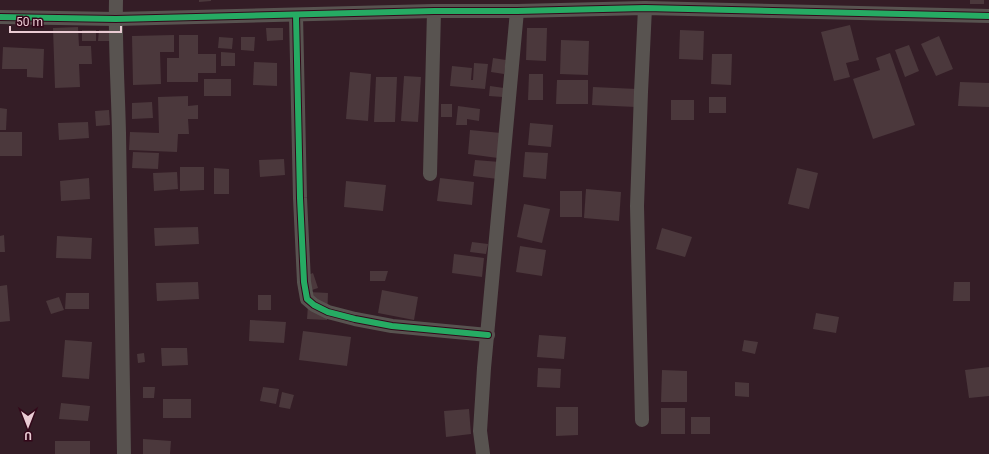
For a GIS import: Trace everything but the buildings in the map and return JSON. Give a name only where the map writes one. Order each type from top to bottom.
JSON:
[{"type":"street","points":[[116,0],[124,454]]},
{"type":"street","points":[[0,17],[116,19],[434,11],[517,11],[773,5],[989,16]]},
{"type":"street","points":[[642,420],[637,206],[645,8]]},
{"type":"street","points":[[430,174],[434,11]]},
{"type":"street","points":[[483,454],[480,431],[484,368],[517,11]]},
{"type":"street","points":[[296,15],[300,206],[304,282],[307,299],[314,305],[328,312],[355,319],[392,326],[488,335]]},
{"type":"cycle path","points":[[0,17],[116,19],[434,11],[645,8],[989,16]]},
{"type":"cycle path","points":[[296,15],[300,198],[304,282],[307,299],[314,305],[328,312],[355,319],[392,326],[488,335]]}]
